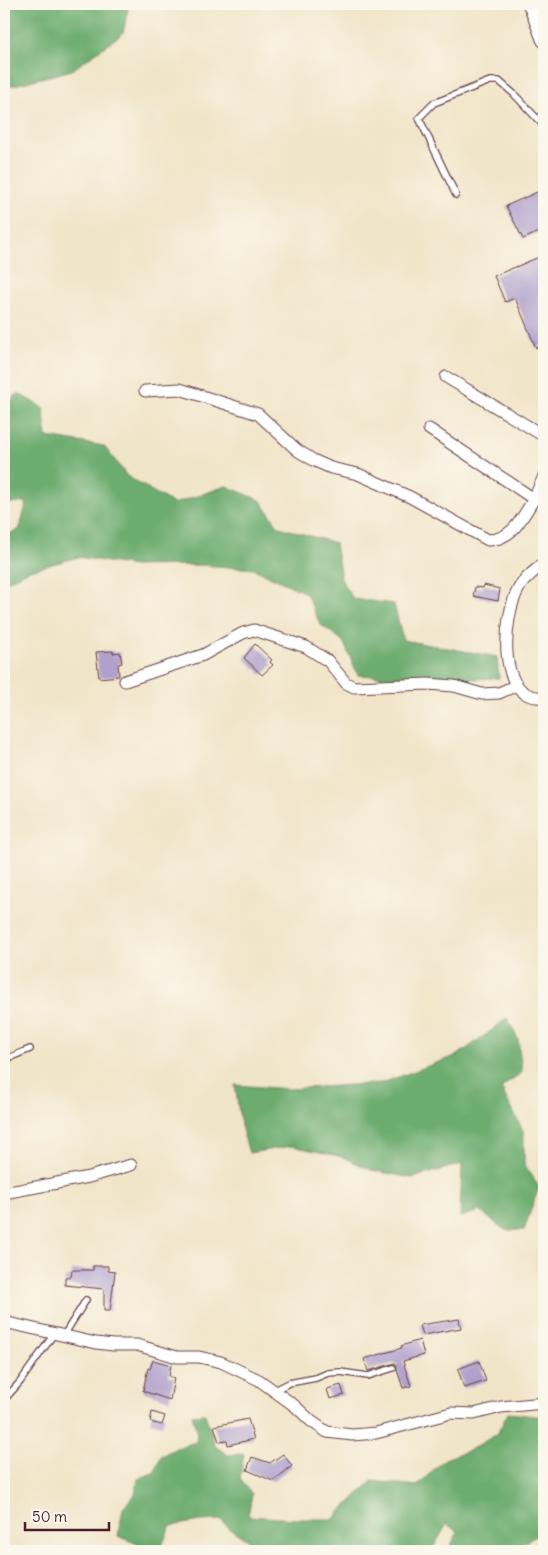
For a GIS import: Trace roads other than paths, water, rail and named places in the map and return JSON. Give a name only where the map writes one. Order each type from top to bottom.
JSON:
[{"type":"street","points":[[530,4],[543,33]]},
{"type":"street","points":[[446,377],[544,436]]},
{"type":"street","points":[[145,391],[180,389],[258,414],[297,450],[313,460],[331,468],[358,474],[410,497],[488,540],[498,540],[508,535],[516,526],[534,498],[544,476]]},
{"type":"street","points":[[429,429],[534,498]]},
{"type":"street","points":[[544,563],[519,587],[510,612],[506,636],[512,676],[520,690],[527,695],[544,697]]},
{"type":"street","points":[[125,681],[203,654],[243,633],[254,630],[306,647],[328,660],[346,683],[354,687],[428,684],[454,686],[482,694],[499,693],[517,685]]},
{"type":"street","points":[[4,1193],[89,1177],[131,1165]]},
{"type":"street","points":[[4,1322],[96,1343],[113,1345],[137,1344],[177,1357],[221,1362],[259,1380],[327,1432],[352,1435],[376,1433],[451,1413],[474,1414],[501,1407],[544,1403]]},
{"type":"lane","points":[[456,195],[419,118],[434,103],[490,81],[499,81],[544,126]]},
{"type":"lane","points":[[4,1060],[30,1049]]},
{"type":"lane","points":[[4,1400],[86,1300]]},
{"type":"lane","points":[[274,1391],[289,1383],[316,1378],[328,1373],[340,1372],[368,1376],[393,1368]]}]
